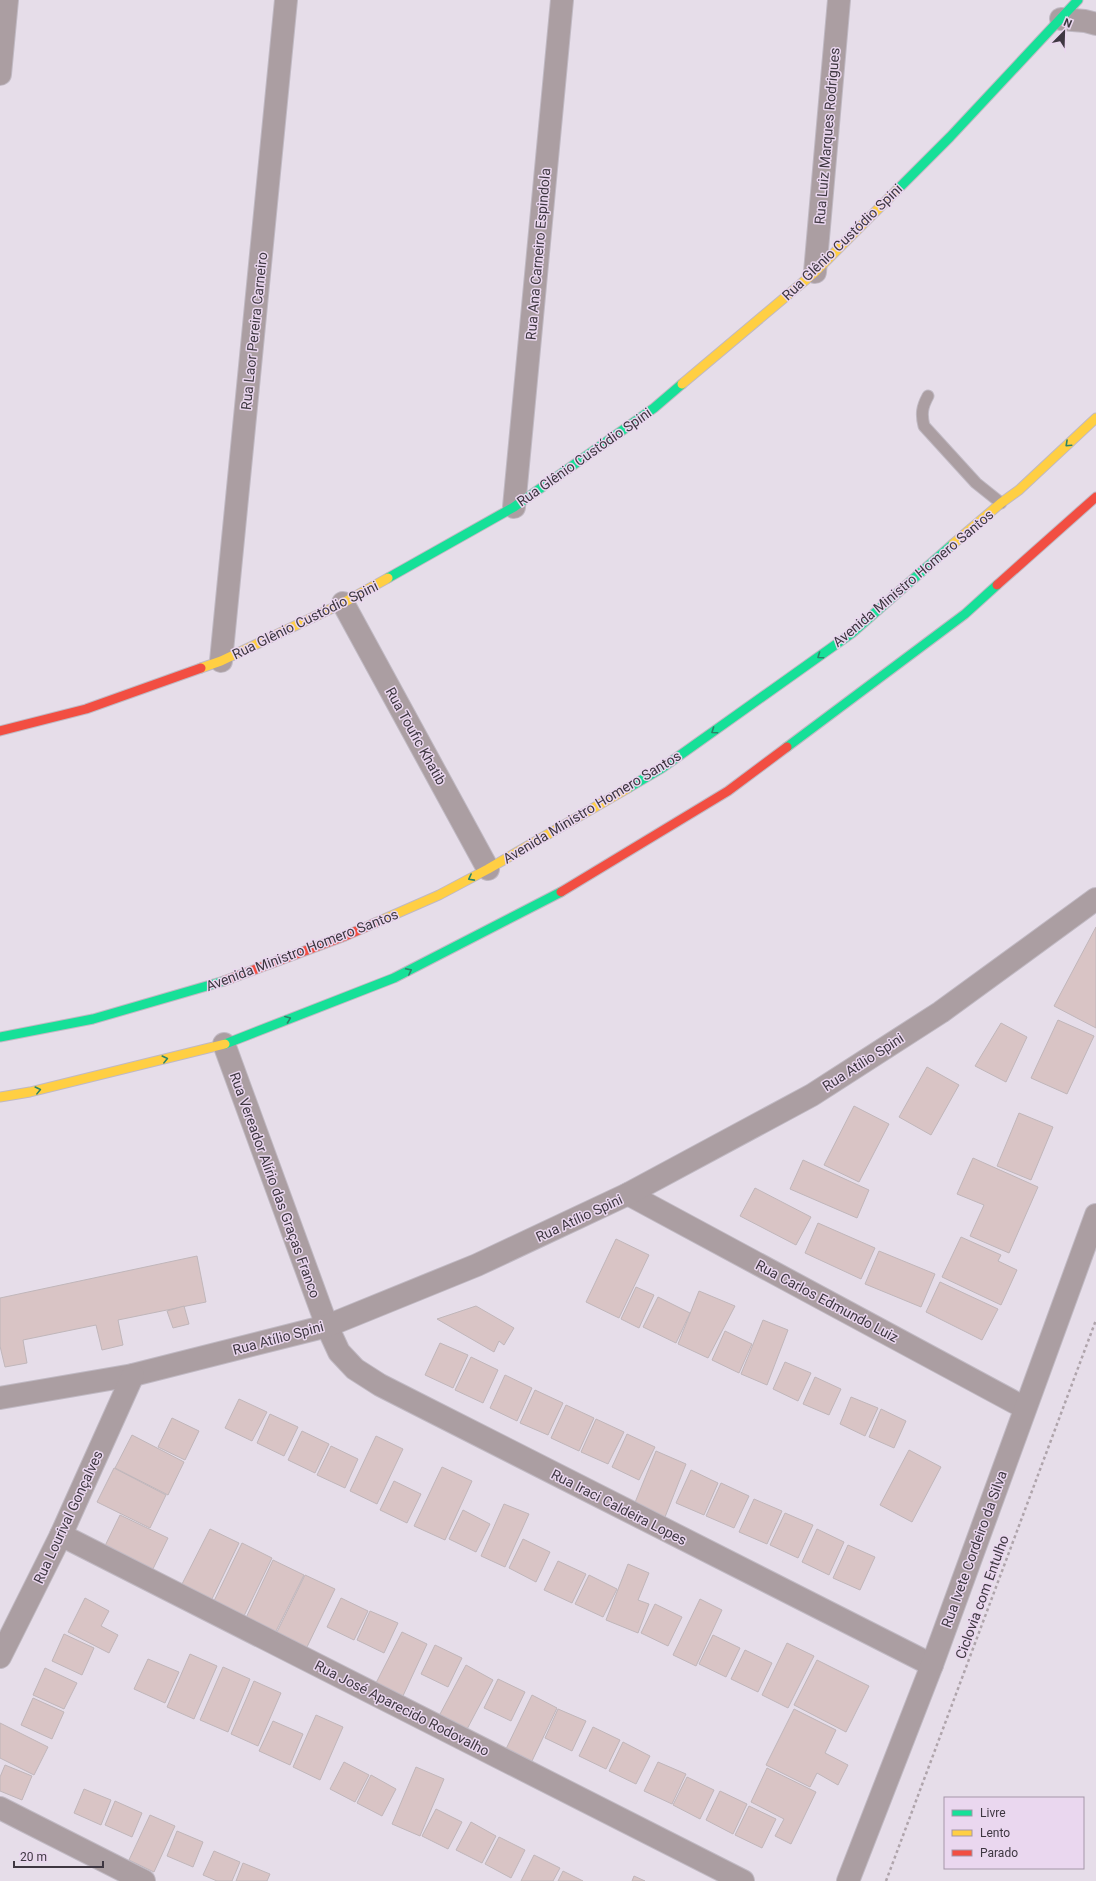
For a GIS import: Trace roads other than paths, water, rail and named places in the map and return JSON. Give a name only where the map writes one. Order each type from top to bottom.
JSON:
[{"type":"street","points":[[0,74],[7,0]]},
{"type":"street","name":"Rua Laor Pereira Carneiro","points":[[221,661],[286,0]]},
{"type":"street","name":"Rua Ana Carneiro Espindola","points":[[514,507],[562,0]]},
{"type":"street","name":"Rua Luiz Marques Rodrigues","points":[[815,272],[840,0]]},
{"type":"street","name":"Rua Glênio Custódio Spini","points":[[0,731],[86,710],[221,661],[343,603],[514,507],[654,408],[815,272],[950,137],[1078,0]]},
{"type":"street","points":[[1061,19],[1085,21],[1096,24]]},
{"type":"street","name":"Avenida Ministro Homero Santos","points":[[0,1037],[93,1019],[212,986],[345,936],[439,895],[488,869],[662,768],[846,637],[1001,503],[1019,490],[1096,418]]},
{"type":"street","points":[[0,1097],[30,1092],[224,1044],[394,978],[553,897],[728,791],[965,614],[1096,497]]},
{"type":"street","name":"Rua Toufic Khatib","points":[[343,603],[488,869]]},
{"type":"street","name":"Rua Atílio Spini","points":[[0,1398],[134,1375],[327,1326],[477,1265],[628,1194],[812,1094],[941,1012],[1096,899]]},
{"type":"street","name":"Rua Vereador Alírio das Graças Franco","points":[[224,1044],[327,1326]]},
{"type":"street","name":"Rua Carlos Edmundo Luiz","points":[[628,1194],[1025,1408]]},
{"type":"street","name":"Rua Ivete Cordeiro da Silva","points":[[848,1881],[932,1665],[1096,1215]]},
{"type":"street","name":"Rua Iraci Caldeira Lopes","points":[[327,1326],[339,1352],[355,1369],[380,1385],[932,1665]]},
{"type":"street","name":"Rua Lourival Gonçalves","points":[[0,1658],[61,1535],[134,1375]]},
{"type":"street","name":"Rua José Aparecido Rodovalho","points":[[61,1535],[744,1881]]},
{"type":"street","points":[[0,1808],[144,1881]]},
{"type":"lane","points":[[928,396],[924,403],[921,415],[924,426],[976,483],[1001,503]]}]
